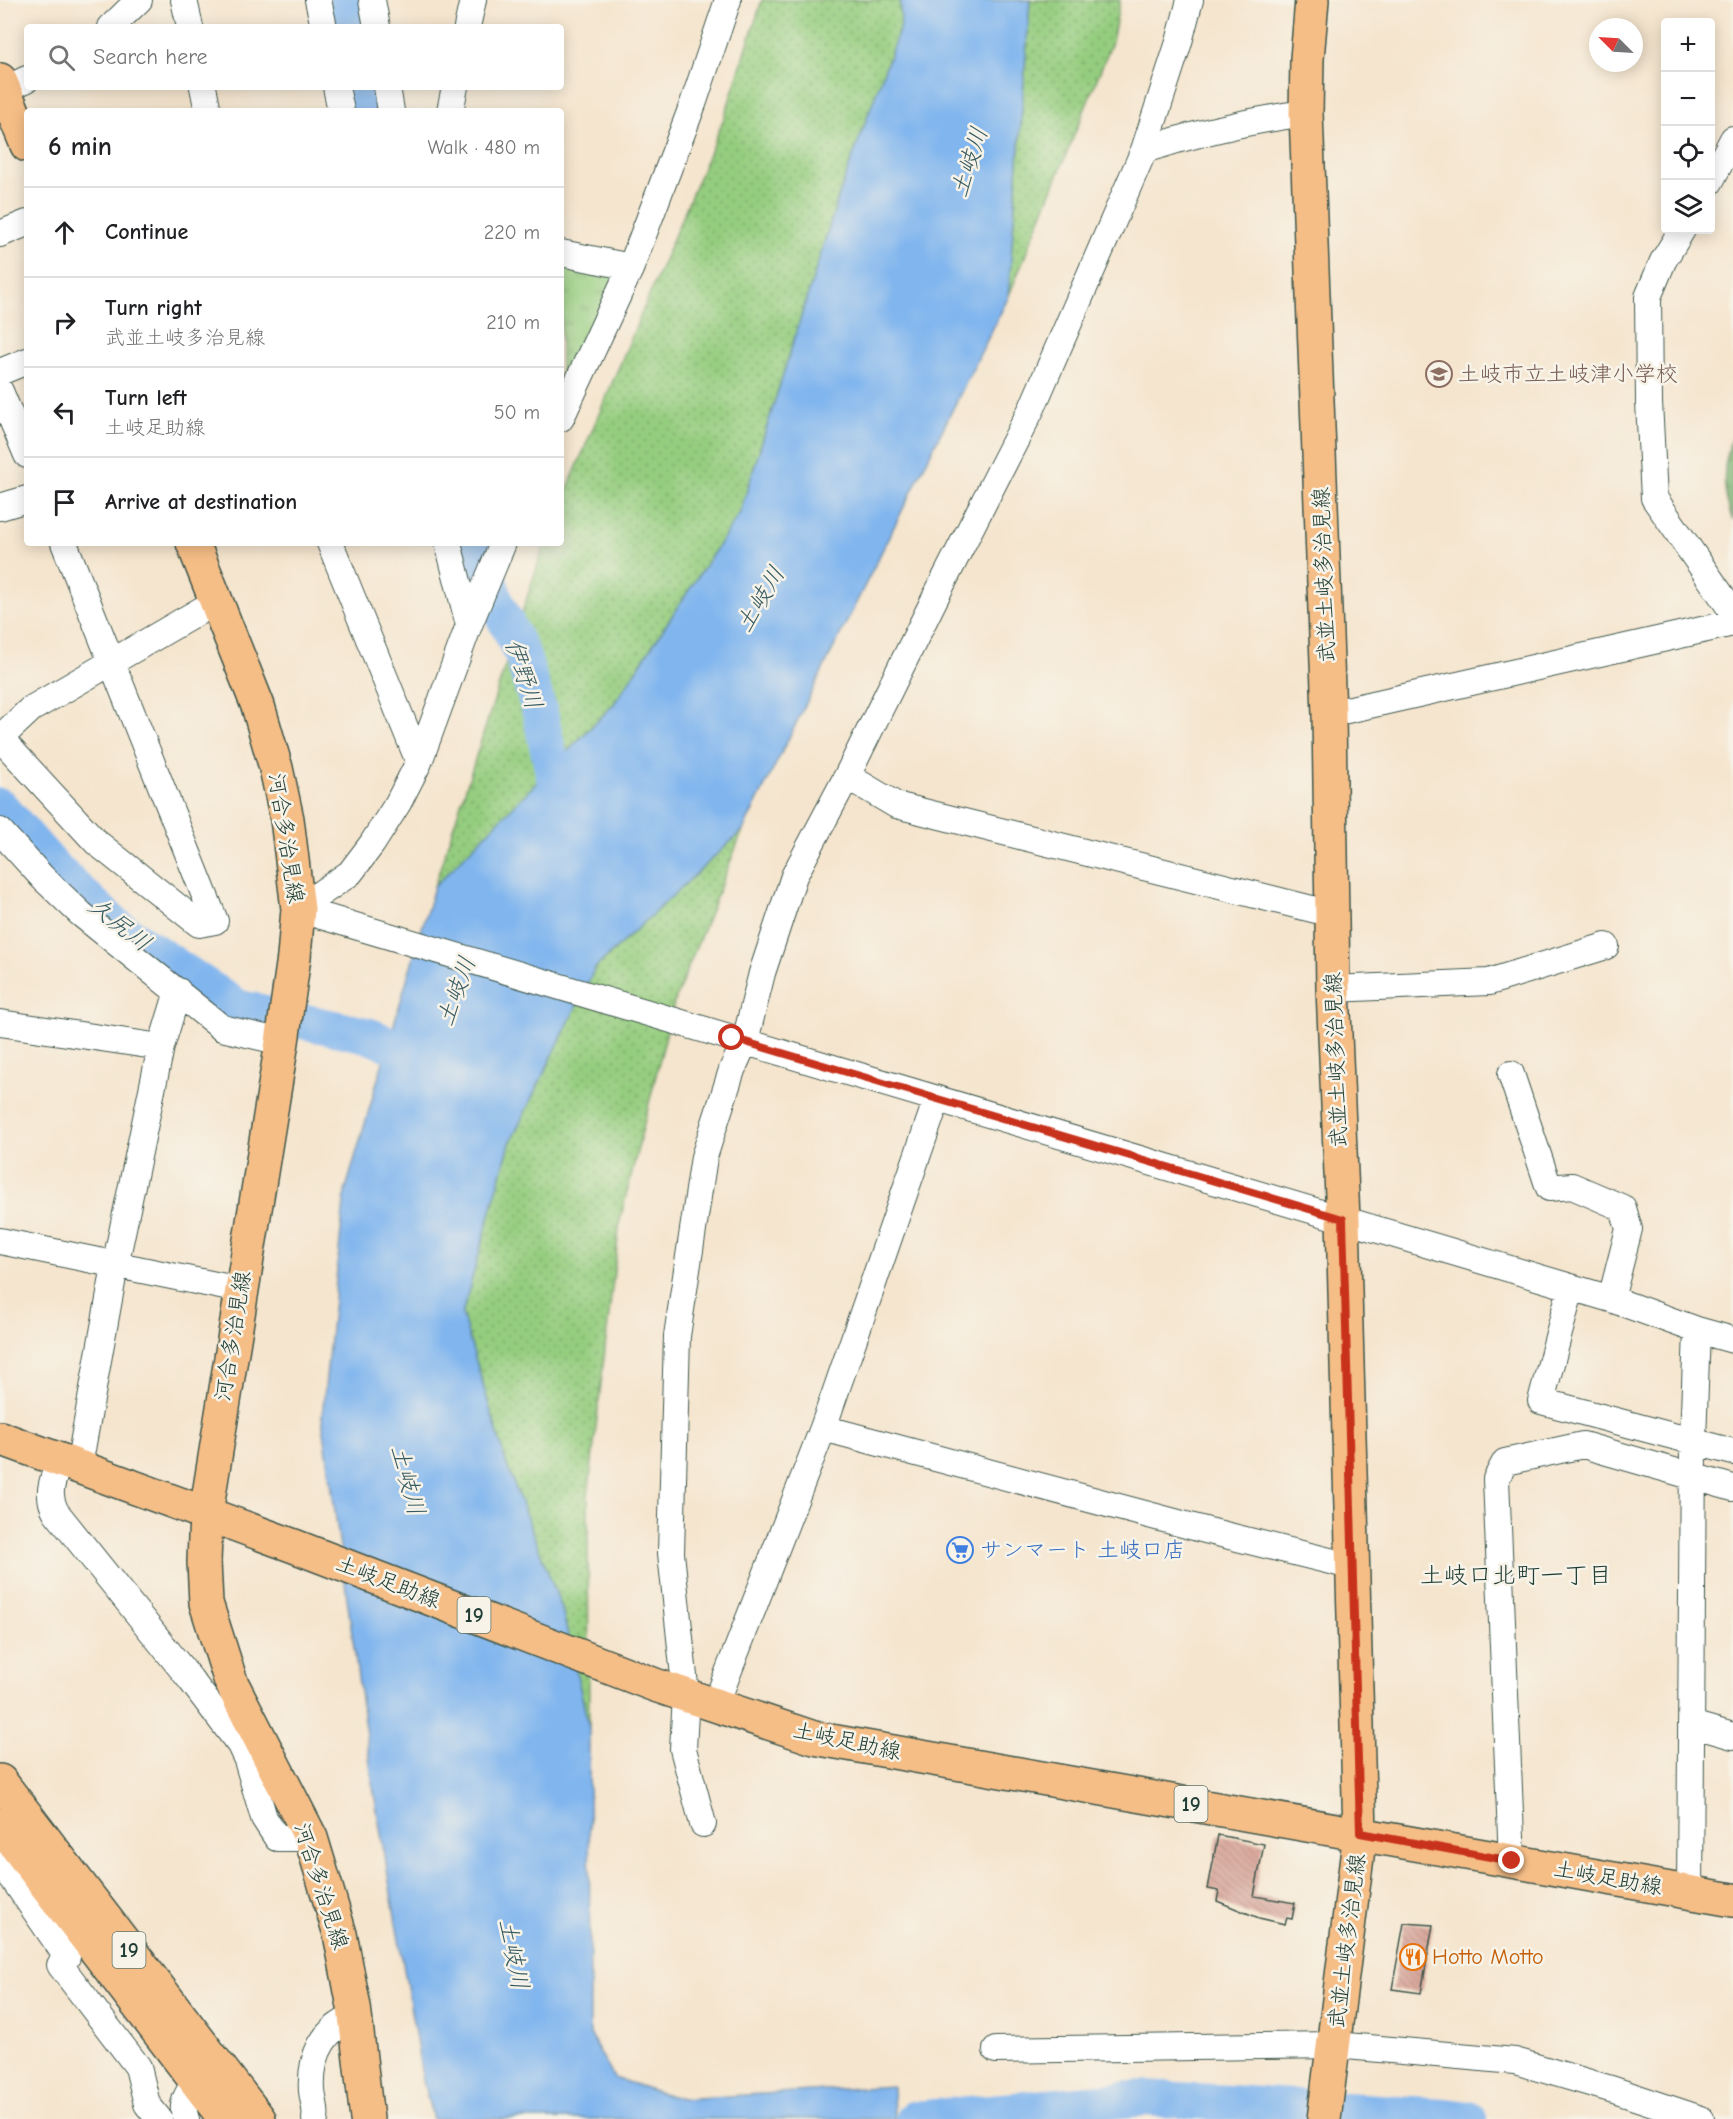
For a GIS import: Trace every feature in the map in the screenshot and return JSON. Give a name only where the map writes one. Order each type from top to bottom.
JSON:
[{"type":"main road","name":"武並土岐多治見線","points":[[1312,0],[1307,59],[1306,113],[1329,714],[1333,989],[1343,1219],[1360,1833],[1324,2119]]},
{"type":"main road","points":[[7,84],[24,136]]},
{"type":"main road","name":"河合多治見線","points":[[194,546],[258,706],[276,768],[287,819],[298,909],[282,1042],[240,1290],[206,1513],[204,1562],[206,1602],[231,1682],[311,1838],[340,1934],[355,2017],[368,2119]]},
{"type":"main road","name":"土岐足助線","points":[[0,1438],[294,1546],[655,1685],[814,1738],[1733,1900]]},
{"type":"main road","name":"19","points":[[0,1780],[259,2119]]},
{"type":"main road","name":"19","points":[[0,1825],[195,2083],[225,2119]]},
{"type":"street","points":[[114,24],[139,0]]},
{"type":"street","points":[[184,0],[189,24]]},
{"type":"street","points":[[318,0],[323,24]]},
{"type":"street","points":[[372,0],[376,24]]},
{"type":"street","points":[[469,24],[473,0]]},
{"type":"street","points":[[564,412],[632,267],[693,104],[728,0]]},
{"type":"street","points":[[701,1700],[671,1553],[677,1336],[704,1157],[732,1070],[739,1040],[794,876],[847,776],[939,588],[1032,408],[1144,150],[1190,0]]},
{"type":"street","points":[[204,90],[207,108]]},
{"type":"street","points":[[337,90],[340,108]]},
{"type":"street","points":[[388,90],[390,108]]},
{"type":"street","points":[[451,108],[454,90]]},
{"type":"street","points":[[1144,150],[1264,118],[1306,113]]},
{"type":"street","points":[[1711,180],[1733,139]]},
{"type":"street","points":[[0,234],[24,224]]},
{"type":"street","points":[[1680,234],[1663,261],[1648,297],[1649,402],[1654,498],[1733,612]]},
{"type":"street","points":[[564,254],[632,267]]},
{"type":"street","points":[[0,372],[24,363]]},
{"type":"street","points":[[0,391],[24,448]]},
{"type":"street","points":[[0,507],[24,500]]},
{"type":"street","points":[[65,546],[113,663],[215,921],[199,924],[96,843],[0,738],[31,709],[113,663],[217,601]]},
{"type":"street","points":[[331,546],[419,762]]},
{"type":"street","points":[[449,546],[469,625]]},
{"type":"street","points":[[298,909],[350,873],[398,803],[419,762],[469,625],[502,546]]},
{"type":"street","points":[[1329,714],[1733,623]]},
{"type":"street","points":[[847,776],[896,805],[1332,914]]},
{"type":"street","points":[[0,831],[43,878],[81,914],[130,956],[178,991],[222,1028],[282,1042]]},
{"type":"street","points":[[298,909],[1611,1299],[1697,1330],[1733,1340]]},
{"type":"street","points":[[1333,989],[1489,982],[1606,946]]},
{"type":"street","points":[[178,991],[161,1047],[115,1266],[70,1462],[50,1493],[51,1503],[240,1746],[247,1760],[264,1818],[277,1838],[311,1838]]},
{"type":"street","points":[[0,1023],[161,1047]]},
{"type":"street","points":[[1511,1074],[1549,1188],[1572,1186],[1623,1208],[1629,1229],[1611,1299]]},
{"type":"street","points":[[703,1824],[683,1749],[701,1700],[823,1428],[937,1099]]},
{"type":"street","points":[[0,1241],[240,1290]]},
{"type":"street","points":[[1571,1288],[1541,1401],[1733,1452]]},
{"type":"street","points":[[1690,1893],[1693,1441],[1697,1330]]},
{"type":"street","points":[[823,1428],[1205,1530],[1354,1567]]},
{"type":"street","points":[[1512,1861],[1496,1479],[1505,1462],[1584,1445],[1733,1488]]},
{"type":"street","points":[[1691,1724],[1733,1736]]},
{"type":"street","points":[[0,1860],[67,1957],[60,1965]]},
{"type":"street","points":[[0,1886],[138,2067],[147,2104],[159,2119]]},
{"type":"street","points":[[315,2119],[312,2074],[318,2049],[330,2031],[341,2022],[355,2017]]},
{"type":"street","points":[[996,2050],[1334,2050],[1515,2061],[1701,2119]]},
{"type":"street","points":[[186,2119],[183,2112],[186,2094],[195,2083]]},
{"type":"green space","points":[[762,0],[900,0],[901,25],[840,192],[740,513],[614,704],[434,887],[544,546],[564,546],[564,497],[724,118]]},
{"type":"green space","points":[[1030,0],[1120,0],[1112,42],[1008,298]]},
{"type":"green space","points":[[564,262],[617,273],[564,388]]},
{"type":"green space","points":[[1733,434],[1733,521],[1726,499],[1724,478]]},
{"type":"green space","points":[[743,830],[674,1003],[620,1220],[588,1496],[589,1728],[562,1609],[507,1466],[462,1314],[510,1143],[595,968]]},
{"type":"water","name":"土岐川","points":[[900,0],[1030,0],[1008,298],[743,830],[595,968],[510,1143],[462,1314],[507,1466],[562,1609],[589,1728],[590,2034],[614,2078],[681,2099],[893,2086],[894,2119],[433,2119],[423,2081],[374,1793],[322,1417],[345,1192],[434,887],[614,704],[740,513],[840,192],[901,25]]},
{"type":"building","points":[[1218,1835],[1264,1844],[1254,1896],[1295,1903],[1292,1919],[1287,1918],[1285,1924],[1259,1918],[1217,1901],[1219,1891],[1208,1889]]},
{"type":"building","name":"Hotto Motto","points":[[1404,1923],[1433,1925],[1421,1993],[1392,1989]]},
{"type":"waterway","name":"伊野川","points":[[346,0],[348,24]]},
{"type":"waterway","name":"伊野川","points":[[358,90],[362,108]]},
{"type":"waterway","name":"伊野川","points":[[478,546],[496,602],[522,654],[540,713],[561,809]]},
{"type":"waterway","name":"久尻川","points":[[0,806],[55,869],[115,925],[239,1008],[261,1012]]},
{"type":"waterway","name":"久尻川","points":[[296,1020],[367,1035],[430,1061]]},
{"type":"waterway","points":[[913,2119],[1145,2098],[1469,2119]]},
{"type":"place","name":"土岐市立土岐津小学校","points":[[1439,374]]},
{"type":"place","name":"サンマート 土岐口店","points":[[960,1550]]},
{"type":"place","name":"Hotto Motto","points":[[1413,1957]]},
{"type":"district","name":"土岐口北町一丁目","points":[[1516,1575]]},
{"type":"route","points":[[732,1038],[1343,1219],[1360,1833],[1512,1861]]}]
